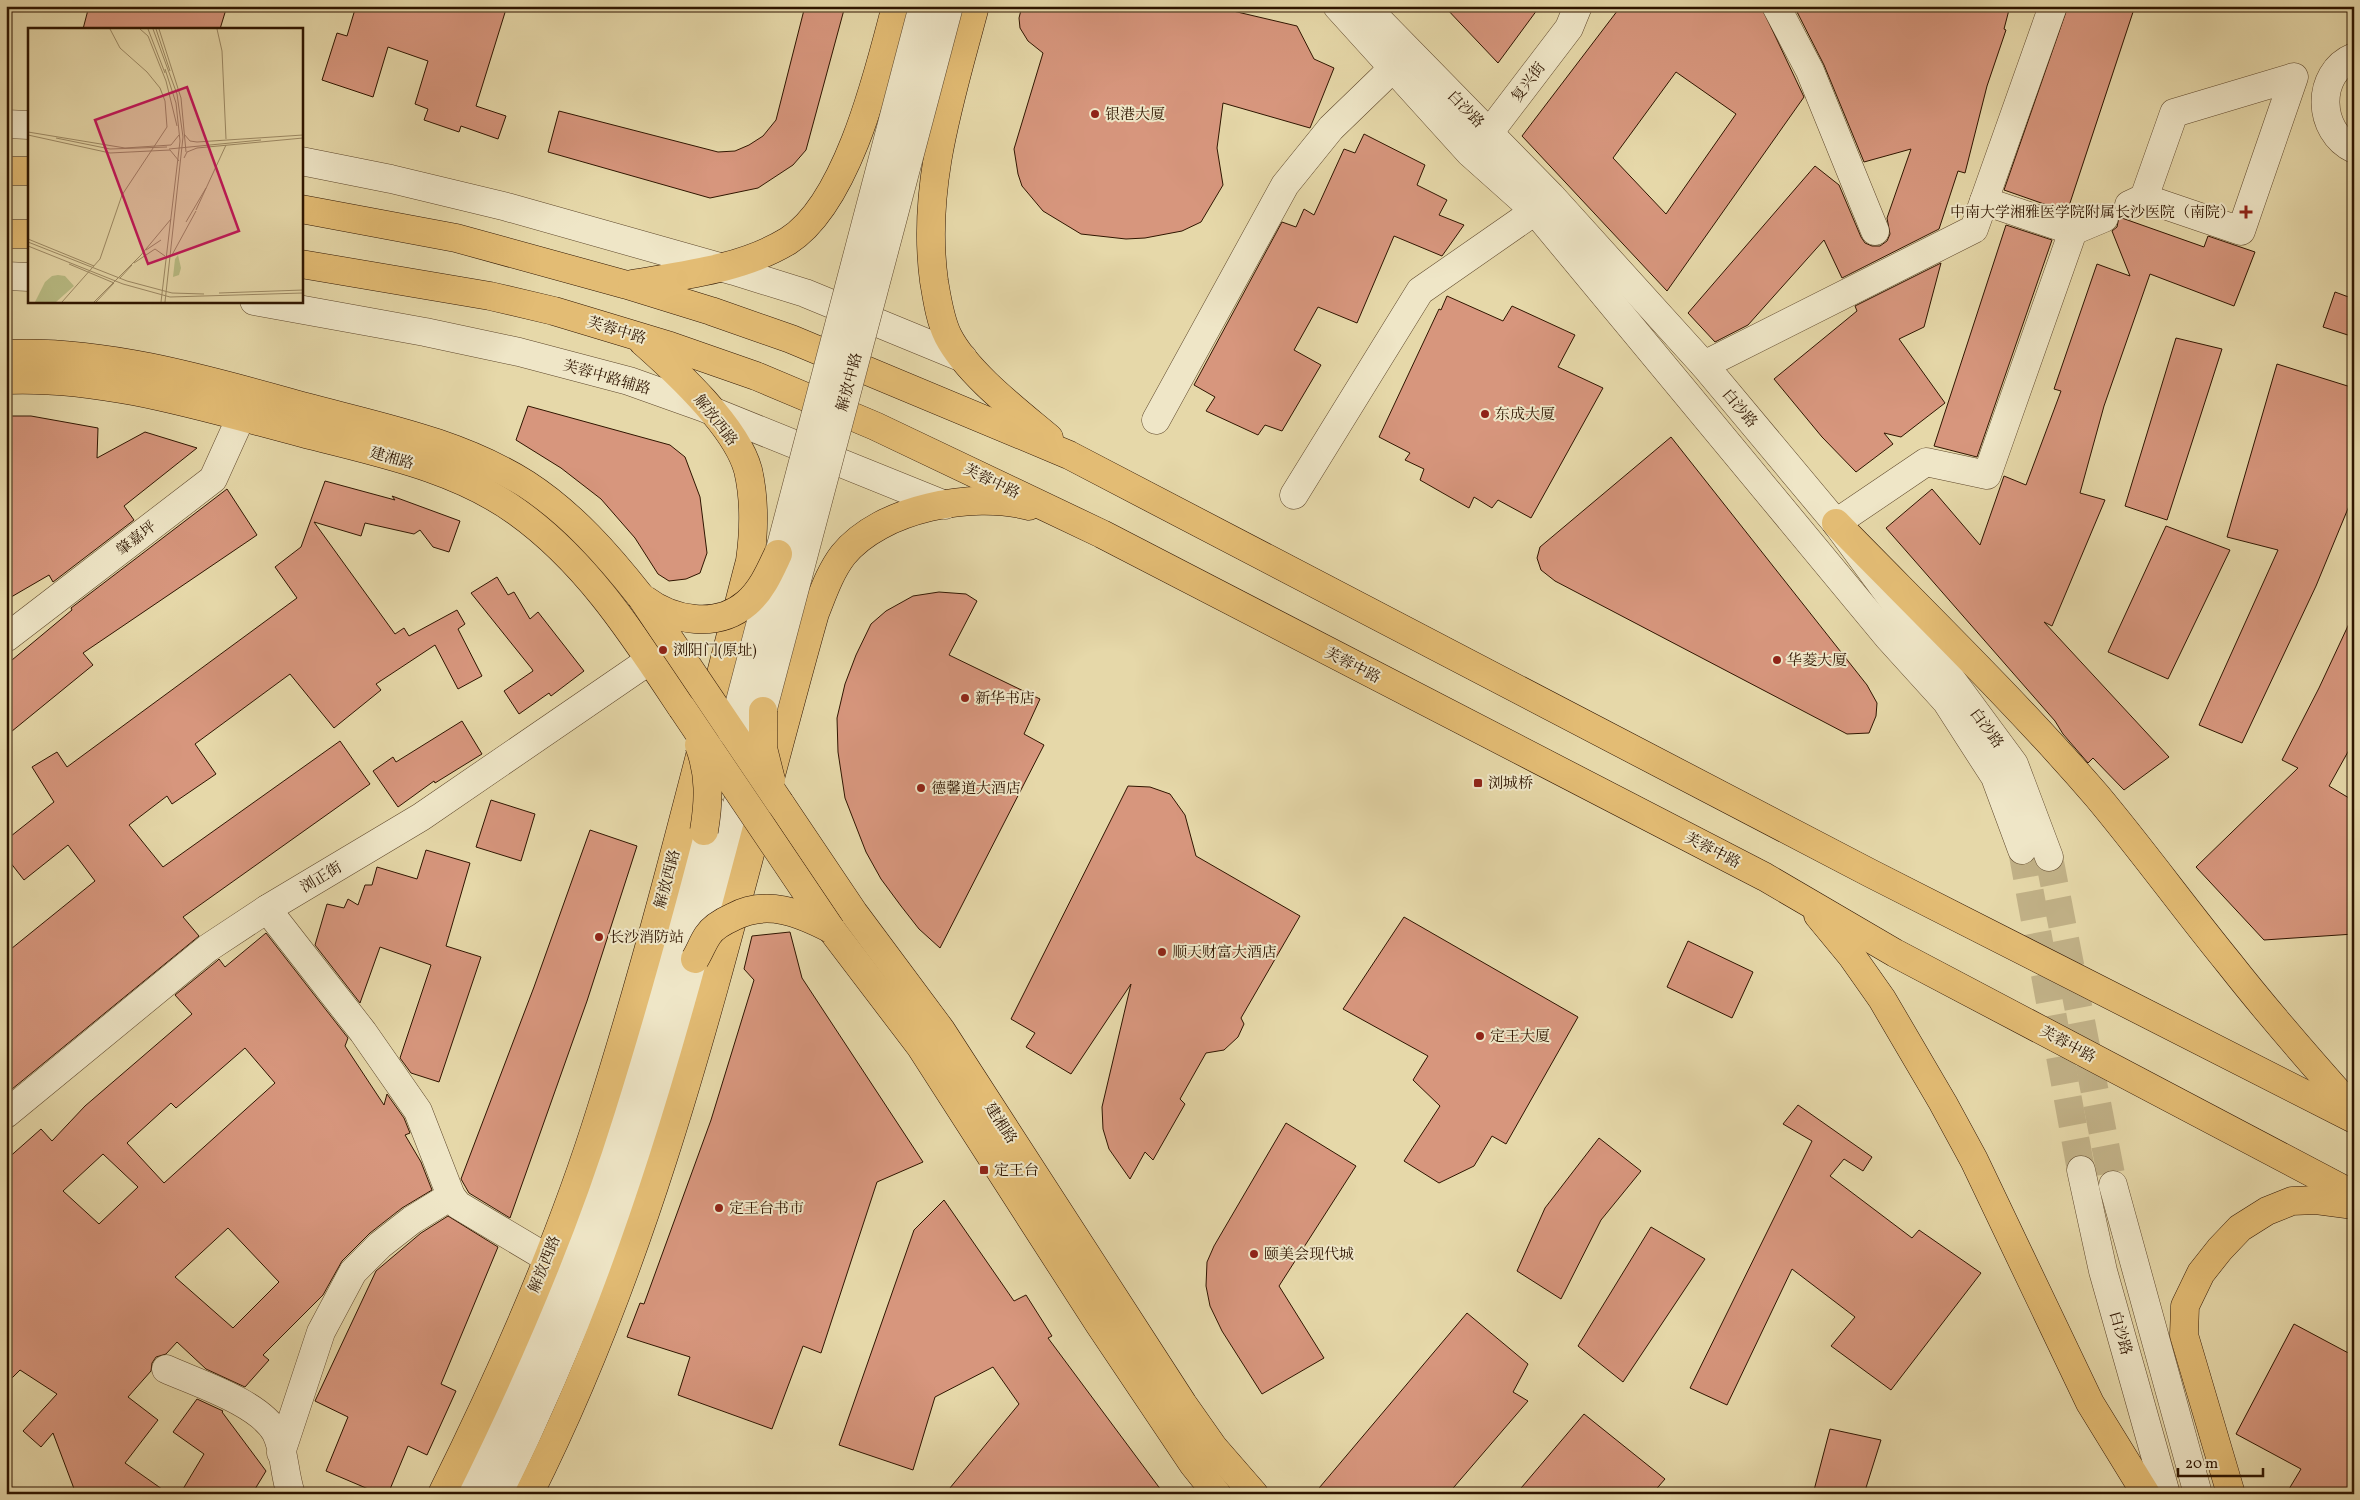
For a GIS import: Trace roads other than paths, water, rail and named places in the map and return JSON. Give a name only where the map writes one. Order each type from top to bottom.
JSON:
[{"type":"main road","points":[[627,285],[721,267],[760,255],[790,240],[810,221],[824,202],[858,136],[872,96],[896,6]]},
{"type":"main road","points":[[975,6],[934,173],[930,224],[932,267],[938,304],[948,336],[964,358],[1000,396],[1069,455]]},
{"type":"main road","points":[[6,171],[28,171]]},
{"type":"main road","points":[[302,209],[456,238],[627,285],[790,339],[1069,455],[1870,873],[2354,1119]]},
{"type":"main road","points":[[6,234],[28,234]]},
{"type":"main road","name":"芙蓉中路","points":[[302,264],[490,296],[554,311],[756,376],[875,426],[1061,514],[1802,897],[1895,953],[2354,1195]]},
{"type":"main road","name":"解放西路","points":[[442,1494],[482,1413],[547,1258],[600,1112],[682,825],[750,561],[754,536],[752,495],[748,469],[737,444],[711,411],[666,362],[636,336]]},
{"type":"main road","name":"建湘路","points":[[6,354],[88,356],[158,370],[281,400],[448,446],[527,485],[564,513],[618,567],[641,597],[854,913],[942,1030],[1183,1404],[1214,1448],[1254,1494]]},
{"type":"main road","name":"建湘路","points":[[6,380],[85,382],[150,395],[385,455],[438,472],[480,490],[516,511],[547,536],[573,560],[620,616],[831,929],[920,1046],[1109,1340],[1193,1464],[1217,1494]]},
{"type":"main road","points":[[529,1494],[550,1453],[592,1354],[635,1245],[671,1136],[785,718],[824,588],[833,570],[844,554],[863,536],[887,520],[914,511],[982,501],[1024,504],[1061,514]]},
{"type":"main road","points":[[1836,523],[1979,669],[2096,795],[2151,861],[2227,962],[2283,1030],[2354,1110]]},
{"type":"main road","points":[[641,597],[657,609],[692,619],[728,616],[748,602],[759,589],[778,554]]},
{"type":"main road","points":[[682,708],[704,759],[708,798],[704,831]]},
{"type":"main road","points":[[763,710],[763,748],[780,802]]},
{"type":"main road","points":[[1802,897],[1831,929],[1882,999],[1943,1103],[1974,1160],[2090,1403],[2146,1494]]},
{"type":"main road","points":[[695,958],[709,934],[721,923],[740,913],[756,908],[774,908],[791,912],[831,929]]},
{"type":"main road","points":[[2231,1494],[2184,1335],[2185,1306],[2201,1273],[2220,1249],[2240,1228],[2266,1211],[2292,1201],[2316,1200],[2354,1205]]},
{"type":"street","name":"解放中路","points":[[732,732],[923,6]]},
{"type":"street","name":"解放中路","points":[[749,758],[948,6]]},
{"type":"street","name":"白沙路","points":[[1336,6],[1470,153],[1534,211],[1857,599],[1946,702],[1996,778],[2022,850]]},
{"type":"street","name":"白沙路","points":[[1365,6],[1551,196],[1704,365],[1836,523],[2014,764],[2049,858]]},
{"type":"street","name":"复兴街","points":[[1470,153],[1490,133],[1569,28],[1578,6]]},
{"type":"street","points":[[1776,6],[1810,71],[1875,231]]},
{"type":"street","points":[[1704,365],[1974,229],[2053,6]]},
{"type":"street","points":[[2354,57],[2347,60],[2334,72],[2328,82],[2325,98],[2326,114],[2330,127],[2348,146],[2354,149]]},
{"type":"street","points":[[1156,420],[1285,184],[1331,128],[1392,68]]},
{"type":"street","points":[[2294,78],[2241,231],[2136,201],[2174,113],[2294,78],[2328,82]]},
{"type":"street","points":[[6,124],[28,125]]},
{"type":"street","points":[[302,161],[391,179],[507,207],[721,267],[805,293],[964,358]]},
{"type":"street","points":[[1984,201],[2073,231],[2104,218]]},
{"type":"street","points":[[1294,495],[1420,291],[1534,211]]},
{"type":"street","points":[[1836,523],[1926,462],[1987,475],[2073,231]]},
{"type":"street","points":[[6,276],[28,277]]},
{"type":"street","name":"芙蓉中路辅路","points":[[260,302],[425,332],[519,352],[629,381],[711,411],[945,505]]},
{"type":"street","name":"肇嘉坪","points":[[6,638],[213,479],[241,418]]},
{"type":"street","name":"浏正街","points":[[6,1114],[208,948],[266,909],[421,817],[650,660]]},
{"type":"street","name":"解放西路","points":[[471,1494],[542,1338],[589,1220],[624,1120],[652,1027],[732,732]]},
{"type":"street","points":[[499,1494],[562,1355],[609,1238],[647,1128],[749,758]]},
{"type":"street","points":[[266,909],[363,1032],[418,1111],[450,1196],[466,1210],[547,1258]]},
{"type":"street","name":"白沙路","points":[[2081,1170],[2103,1272],[2166,1494]]},
{"type":"street","name":"白沙路","points":[[2113,1185],[2198,1494]]},
{"type":"street","points":[[281,1453],[321,1332],[353,1272],[380,1245],[412,1220],[450,1196]]},
{"type":"street","points":[[166,1369],[244,1405],[267,1422],[277,1434],[291,1494]]},
{"type":"tunnel","points":[[2022,850],[2081,1170]]},
{"type":"tunnel","points":[[2049,857],[2113,1185]]},
{"type":"place","name":"银港大厦","points":[[1095,114]]},
{"type":"place","name":"中南大学湘雅医学院附属长沙医院（南院）","points":[[2246,212]]},
{"type":"place","name":"东成大厦","points":[[1485,414]]},
{"type":"place","name":"浏阳门(原址)","points":[[663,650]]},
{"type":"place","name":"华菱大厦","points":[[1777,660]]},
{"type":"place","name":"新华书店","points":[[965,698]]},
{"type":"place","name":"浏城桥","points":[[1478,783]]},
{"type":"place","name":"德馨道大酒店","points":[[921,788]]},
{"type":"place","name":"长沙消防站","points":[[599,937]]},
{"type":"place","name":"顺天财富大酒店","points":[[1162,952]]},
{"type":"place","name":"定王大厦","points":[[1480,1036]]},
{"type":"place","name":"定王台","points":[[984,1170]]},
{"type":"place","name":"定王台书市","points":[[719,1208]]},
{"type":"place","name":"颐美会现代城","points":[[1254,1254]]}]
